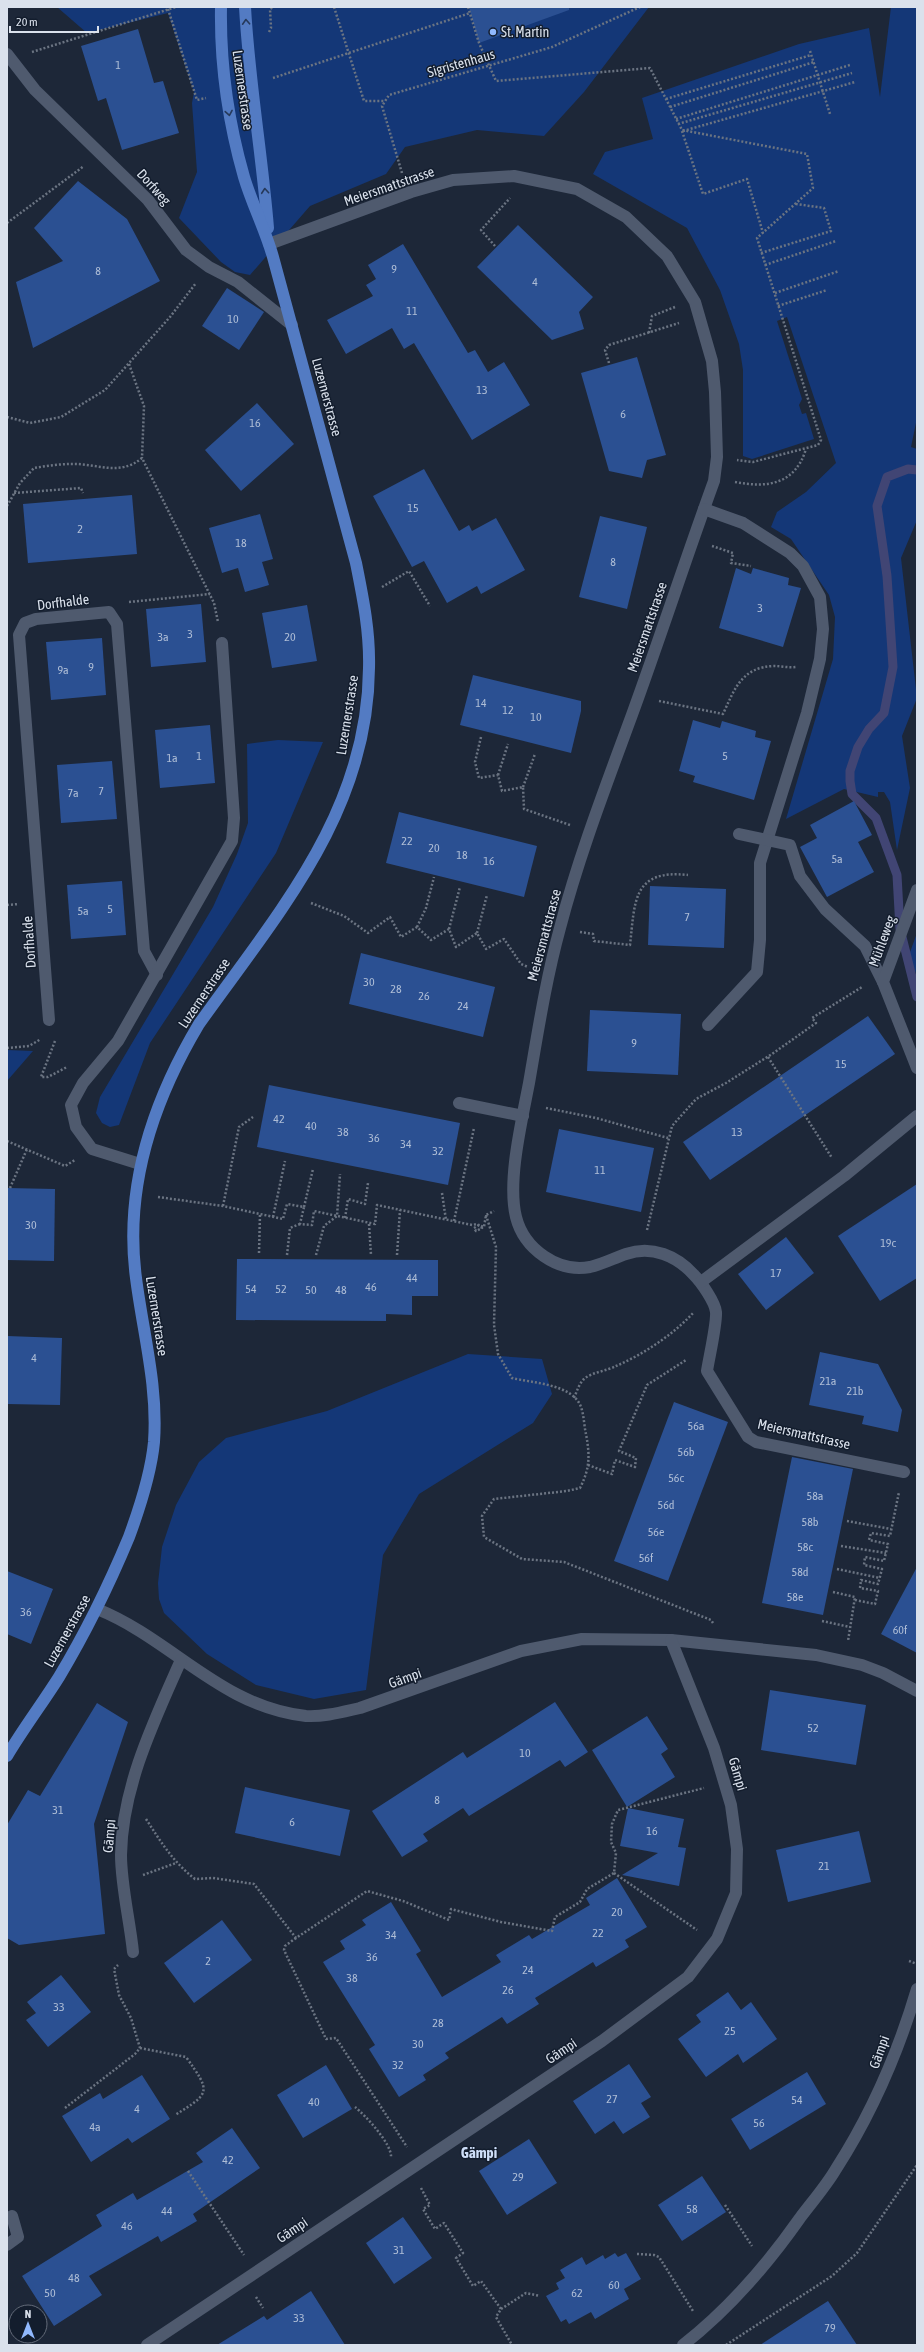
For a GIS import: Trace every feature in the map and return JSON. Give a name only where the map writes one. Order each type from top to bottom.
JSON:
[{"type":"main road","name":"Luzernerstrasse","points":[[7,1756],[58,1678],[97,1609],[137,1515],[148,1476],[154,1443],[155,1410],[151,1369],[135,1277],[134,1250],[136,1195],[140,1164],[160,1100],[185,1048],[199,1024],[302,879],[319,850],[349,784],[360,748],[370,669],[364,598],[356,563],[292,325],[269,244],[245,178],[230,118],[223,76],[221,7]]},
{"type":"main road","name":"Luzernerstrasse","points":[[245,7],[247,48],[264,176],[269,244]]},
{"type":"street","name":"Dorfweg","points":[[8,56],[35,90],[148,200],[186,250],[209,267],[238,282],[292,325]]},
{"type":"street","name":"Meiersmattstrasse","points":[[269,244],[411,192],[453,180],[514,176],[577,189],[626,216],[667,256],[695,302],[712,361],[715,392],[717,457],[714,481],[591,830],[561,923],[548,972],[523,1116],[516,1162],[514,1203],[522,1235],[536,1250],[549,1260],[561,1264],[588,1267],[629,1253],[645,1251],[669,1254],[684,1264],[701,1282],[716,1311],[707,1371],[748,1437],[756,1442],[904,1472]]},
{"type":"street","points":[[704,510],[743,523],[790,553],[803,566],[820,597],[823,629],[820,659],[807,713],[760,863],[760,940],[757,972],[708,1025]]},
{"type":"street","name":"Dorfhalde","points":[[49,1020],[20,635],[26,623],[36,619],[109,612],[117,624],[144,951],[157,975]]},
{"type":"street","points":[[140,1164],[92,1149],[76,1127],[71,1105],[83,1083],[118,1041],[232,841],[234,818],[222,642]]},
{"type":"street","points":[[739,834],[790,845],[800,876],[825,909],[865,946],[881,979]]},
{"type":"street","name":"Mühleweg","points":[[917,890],[891,961],[881,979],[917,1068]]},
{"type":"street","points":[[459,1103],[523,1116]]},
{"type":"street","points":[[701,1282],[844,1176],[917,1116]]},
{"type":"street","name":"Gämpi","points":[[97,1609],[126,1622],[181,1660],[246,1701],[279,1711],[307,1716],[322,1715],[372,1705],[521,1652],[555,1643],[582,1639],[671,1640],[816,1655],[862,1665],[883,1673],[917,1691]]},
{"type":"street","name":"Gämpi","points":[[147,2345],[602,2041],[688,1977],[717,1939],[736,1893],[737,1849],[731,1805],[726,1783],[714,1748],[671,1640]]},
{"type":"street","name":"Gämpi","points":[[133,1952],[121,1856],[129,1793],[157,1716],[181,1660]]},
{"type":"street","name":"Gämpi","points":[[683,2345],[731,2303],[782,2244],[836,2170],[862,2126],[886,2078],[917,1989]]},
{"type":"street","points":[[7,2245],[18,2237],[12,2216]]},
{"type":"path","points":[[8,56],[76,39],[176,7]]},
{"type":"path","points":[[334,7],[347,53],[364,101],[385,102],[382,106],[403,176]]},
{"type":"path","points":[[468,7],[479,42],[496,81],[650,68],[682,130],[702,194],[747,179],[763,233]]},
{"type":"path","name":"Sigristenhaus","points":[[385,102],[389,95],[552,47],[640,7]]},
{"type":"path","points":[[168,9],[197,100],[206,98]]},
{"type":"path","points":[[270,79],[470,13]]},
{"type":"path","points":[[810,51],[830,114]]},
{"type":"path","points":[[666,99],[811,55]]},
{"type":"path","points":[[670,107],[814,62]]},
{"type":"path","points":[[676,119],[850,65]]},
{"type":"path","points":[[678,124],[852,73]]},
{"type":"path","points":[[682,130],[855,82]]},
{"type":"path","points":[[682,130],[807,154],[813,188],[757,238],[821,440],[818,445],[753,462],[717,457]]},
{"type":"path","points":[[7,223],[100,153]]},
{"type":"path","points":[[495,246],[481,230],[513,195]]},
{"type":"path","points":[[762,253],[831,231],[824,208],[795,204]]},
{"type":"path","points":[[766,265],[836,241]]},
{"type":"path","points":[[7,417],[30,423],[61,417],[105,390],[170,317],[209,267]]},
{"type":"path","points":[[775,293],[839,271]]},
{"type":"path","points":[[778,306],[827,290]]},
{"type":"path","points":[[649,332],[652,316],[676,307]]},
{"type":"path","points":[[609,363],[605,350],[609,345],[682,322]]},
{"type":"path","points":[[129,364],[144,406],[142,458],[214,603],[222,642]]},
{"type":"path","points":[[734,482],[756,486],[775,482],[796,469],[802,461],[806,448]]},
{"type":"path","points":[[7,506],[20,483],[34,468],[72,464],[100,468],[125,468],[142,458]]},
{"type":"path","points":[[14,493],[81,488],[83,493]]},
{"type":"path","points":[[712,546],[733,553],[730,563],[752,566]]},
{"type":"path","points":[[382,587],[410,571],[430,606]]},
{"type":"path","points":[[109,612],[129,602],[210,594]]},
{"type":"path","points":[[657,701],[723,714],[736,685],[748,672],[773,666],[795,667],[800,653],[820,659]]},
{"type":"path","points":[[481,737],[475,762],[479,778],[498,775]]},
{"type":"path","points":[[508,744],[498,775],[502,791],[523,787]]},
{"type":"path","points":[[535,754],[523,787],[524,809],[577,827]]},
{"type":"path","points":[[575,932],[593,934],[594,941],[630,945],[636,897],[648,881],[672,873],[688,874]]},
{"type":"path","points":[[309,902],[344,916],[368,933],[390,917],[402,937],[417,927],[426,908],[434,877]]},
{"type":"path","points":[[460,887],[449,929],[456,947],[477,932],[487,895]]},
{"type":"path","points":[[417,927],[431,940],[449,929]]},
{"type":"path","points":[[477,932],[486,949],[504,939],[521,964],[534,969]]},
{"type":"path","points":[[647,1235],[668,1138],[672,1126],[696,1099],[768,1057],[816,1023],[812,1018],[881,979]]},
{"type":"path","points":[[7,1048],[35,1044],[46,1032],[49,1020]]},
{"type":"path","points":[[55,1039],[41,1077],[48,1077],[71,1065]]},
{"type":"path","points":[[768,1057],[844,1176]]},
{"type":"path","points":[[544,1108],[596,1118],[668,1138]]},
{"type":"path","points":[[223,1206],[239,1126],[253,1117]]},
{"type":"path","points":[[454,1221],[474,1128]]},
{"type":"path","points":[[7,1141],[65,1166],[92,1149]]},
{"type":"path","points":[[10,1188],[28,1149]]},
{"type":"path","points":[[273,1217],[285,1161]]},
{"type":"path","points":[[300,1224],[313,1169]]},
{"type":"path","points":[[316,1255],[324,1226],[336,1216],[340,1174]]},
{"type":"path","points":[[345,1218],[348,1199],[365,1204],[368,1183]]},
{"type":"path","points":[[442,1193],[446,1220]]},
{"type":"path","points":[[156,1197],[223,1206],[283,1219],[287,1204],[304,1207]]},
{"type":"path","points":[[287,1255],[290,1228],[300,1224],[312,1225],[314,1211],[375,1224],[378,1205],[473,1226],[479,1225],[484,1227]]},
{"type":"path","points":[[397,1255],[400,1210]]},
{"type":"path","points":[[259,1253],[260,1214]]},
{"type":"path","points":[[486,1215],[496,1247],[494,1325],[498,1354],[512,1378],[548,1383],[574,1398],[581,1406],[589,1450],[588,1472],[580,1488],[567,1491],[494,1499],[482,1516],[484,1537],[522,1559],[564,1562],[711,1620],[715,1626]]},
{"type":"path","points":[[370,1224],[371,1255]]},
{"type":"path","points":[[574,1398],[586,1378],[616,1366],[644,1351],[682,1325],[696,1309]]},
{"type":"path","points":[[588,1465],[612,1474],[615,1460],[635,1467],[636,1458],[619,1451],[647,1385],[711,1344]]},
{"type":"path","points":[[833,1592],[855,1597],[855,1600],[875,1604],[878,1591],[860,1588],[861,1580],[878,1584],[882,1569],[864,1565],[865,1557],[884,1561],[888,1544],[869,1540],[871,1532],[890,1536],[900,1488]]},
{"type":"path","points":[[847,1521],[891,1529]]},
{"type":"path","points":[[841,1546],[886,1554]]},
{"type":"path","points":[[837,1569],[880,1578]]},
{"type":"path","points":[[851,1623],[855,1600]]},
{"type":"path","points":[[822,1621],[850,1627]]},
{"type":"path","points":[[614,1873],[616,1853],[611,1842],[611,1836],[612,1824],[618,1810],[726,1783]]},
{"type":"path","points":[[129,1793],[176,1864],[195,1879],[213,1878],[254,1884],[296,1938]]},
{"type":"path","points":[[124,1881],[176,1864]]},
{"type":"path","points":[[614,1873],[700,1932]]},
{"type":"path","points":[[418,2164],[336,2038],[326,2039],[284,1950],[285,1946],[367,1891],[403,1901],[449,1920],[451,1909],[501,1922],[552,1931],[555,1917],[580,1902],[587,1889],[614,1873]]},
{"type":"path","points":[[133,1952],[114,1969],[119,1995],[131,2018],[140,2048]]},
{"type":"path","points":[[909,1962],[917,1964]]},
{"type":"path","points":[[65,2108],[135,2054],[140,2048]]},
{"type":"path","points":[[140,2048],[186,2057],[201,2078],[204,2093],[200,2099],[175,2116]]},
{"type":"path","points":[[354,2107],[366,2116],[390,2150],[391,2157],[385,2162]]},
{"type":"path","points":[[726,2345],[832,2276],[857,2253],[917,2166]]},
{"type":"path","points":[[188,2171],[244,2255],[257,2247],[268,2264]]},
{"type":"path","points":[[403,2174],[411,2186],[417,2182],[430,2205],[423,2209],[435,2229],[444,2223],[463,2253],[456,2258],[473,2286],[481,2281],[501,2308]]},
{"type":"path","points":[[725,2205],[764,2265]]},
{"type":"path","points":[[637,2254],[659,2257],[703,2328]]},
{"type":"path","points":[[512,2345],[496,2317],[501,2308],[526,2293],[540,2296]]},
{"type":"shaded area","points":[[57,7],[649,7],[584,92],[544,136],[477,130],[405,147],[386,174],[310,206],[250,275],[235,272],[221,262],[179,218],[197,172],[192,103],[194,92],[168,13],[87,33]]},
{"type":"shaded area","points":[[891,7],[917,7],[917,418],[911,447],[917,449],[917,520],[901,558],[917,698],[902,736],[910,788],[897,850],[890,802],[884,792],[878,792],[878,797],[844,789],[786,819],[833,659],[835,617],[829,595],[791,539],[771,527],[777,512],[806,492],[836,463],[787,317],[777,321],[802,399],[799,405],[802,414],[806,413],[814,439],[752,459],[743,456],[743,370],[739,344],[720,290],[687,228],[593,174],[605,152],[653,139],[642,98],[799,44],[869,28],[880,97]]},
{"type":"shaded area","points":[[278,740],[323,742],[276,853],[150,1043],[119,1125],[110,1127],[102,1123],[96,1113],[100,1097],[213,907],[237,854],[248,823],[247,744]]},
{"type":"shaded area","points":[[917,933],[917,976],[909,955]]},
{"type":"shaded area","points":[[7,1050],[33,1051],[7,1081]]},
{"type":"shaded area","points":[[468,1354],[542,1359],[552,1394],[533,1423],[419,1494],[383,1555],[366,1690],[314,1699],[256,1685],[207,1654],[164,1613],[159,1599],[158,1583],[162,1547],[176,1505],[199,1462],[226,1438],[327,1411]]},
{"type":"building","name":"St. Martin","points":[[469,7],[569,7],[569,10],[479,43]]},
{"type":"building","points":[[138,29],[154,83],[163,81],[179,133],[122,150],[106,98],[98,101],[81,46]]},
{"type":"building","points":[[78,181],[127,219],[160,281],[33,348],[16,282],[63,261],[34,228]]},
{"type":"building","points":[[518,225],[593,297],[579,312],[584,329],[552,340],[477,267]]},
{"type":"building","points":[[403,244],[468,353],[475,350],[488,372],[504,362],[530,405],[472,440],[414,343],[404,349],[392,328],[346,354],[327,320],[373,296],[366,285],[376,279],[368,265]]},
{"type":"building","points":[[227,288],[264,312],[239,350],[202,326]]},
{"type":"building","points":[[637,357],[666,455],[647,460],[642,478],[609,471],[581,373]]},
{"type":"building","points":[[257,403],[294,444],[241,491],[205,450]]},
{"type":"building","points":[[424,469],[459,531],[469,525],[472,531],[496,518],[525,570],[481,594],[477,586],[447,603],[424,561],[412,567],[373,496]]},
{"type":"building","points":[[132,495],[137,554],[28,563],[23,504]]},
{"type":"building","points":[[260,514],[273,559],[262,562],[269,585],[245,592],[238,568],[222,573],[209,528]]},
{"type":"building","points":[[600,516],[647,527],[627,609],[579,597]]},
{"type":"building","points":[[736,568],[751,574],[753,568],[789,578],[788,585],[801,588],[783,647],[719,628]]},
{"type":"building","points":[[201,604],[206,662],[151,667],[146,609]]},
{"type":"building","points":[[307,605],[317,661],[272,668],[262,613]]},
{"type":"building","points":[[102,638],[106,695],[51,700],[46,642]]},
{"type":"building","points":[[473,675],[581,701],[581,711],[571,753],[460,725]]},
{"type":"building","points":[[693,720],[720,728],[722,721],[756,731],[755,737],[771,741],[754,800],[693,782],[695,776],[679,771]]},
{"type":"building","points":[[210,725],[215,783],[160,788],[155,730]]},
{"type":"building","points":[[112,761],[117,819],[61,823],[57,765]]},
{"type":"building","points":[[854,801],[872,835],[858,842],[874,872],[827,897],[800,847],[817,838],[810,825]]},
{"type":"building","points":[[399,812],[537,846],[524,897],[386,863]]},
{"type":"building","points":[[122,881],[126,935],[71,939],[67,885]]},
{"type":"building","points":[[650,886],[726,889],[724,948],[648,945]]},
{"type":"building","points":[[361,953],[495,987],[483,1037],[349,1004]]},
{"type":"building","points":[[590,1010],[681,1014],[678,1075],[587,1071]]},
{"type":"building","points":[[868,1016],[895,1054],[710,1180],[683,1142]]},
{"type":"building","points":[[269,1085],[460,1123],[448,1185],[257,1147]]},
{"type":"building","points":[[559,1129],[654,1148],[641,1212],[546,1192]]},
{"type":"building","points":[[917,1184],[917,1278],[880,1301],[838,1236]]},
{"type":"building","points":[[7,1188],[55,1189],[54,1261],[7,1260]]},
{"type":"building","points":[[786,1237],[814,1273],[766,1310],[738,1274]]},
{"type":"building","points":[[237,1259],[438,1260],[438,1296],[412,1296],[412,1315],[386,1314],[386,1321],[236,1320]]},
{"type":"building","points":[[7,1336],[62,1338],[60,1405],[7,1404]]},
{"type":"building","points":[[820,1352],[878,1364],[902,1410],[898,1432],[862,1424],[864,1416],[809,1405]]},
{"type":"building","points":[[674,1402],[728,1422],[668,1581],[614,1561]]},
{"type":"building","points":[[792,1457],[853,1469],[823,1615],[762,1603]]},
{"type":"building","points":[[917,1567],[917,1653],[881,1634]]},
{"type":"building","points":[[7,1571],[53,1589],[31,1644],[7,1634]]},
{"type":"building","points":[[770,1690],[866,1705],[856,1765],[761,1750]]},
{"type":"building","points":[[555,1702],[588,1752],[565,1767],[560,1760],[469,1816],[463,1808],[423,1834],[428,1841],[402,1857],[372,1811],[463,1752],[467,1758]]},
{"type":"building","points":[[97,1703],[128,1722],[94,1824],[105,1934],[19,1945],[7,1938],[7,1825],[28,1790],[40,1796]]},
{"type":"building","points":[[647,1716],[668,1749],[661,1754],[675,1777],[627,1807],[592,1750]]},
{"type":"building","points":[[245,1787],[350,1810],[340,1856],[235,1833]]},
{"type":"building","points":[[628,1808],[684,1819],[678,1847],[686,1848],[679,1886],[622,1875],[658,1853],[620,1846]]},
{"type":"building","points":[[859,1831],[871,1882],[788,1902],[776,1850]]},
{"type":"building","points":[[617,1878],[647,1927],[625,1940],[629,1947],[596,1967],[593,1962],[535,1998],[539,2004],[507,2024],[502,2017],[445,2053],[449,2058],[423,2075],[426,2080],[399,2097],[369,2049],[375,2045],[323,1962],[345,1949],[340,1941],[366,1925],[362,1920],[391,1902],[421,1951],[416,1954],[442,1997],[501,1962],[496,1955],[529,1935],[532,1939],[590,1905],[586,1898]]},
{"type":"building","points":[[222,1920],[252,1960],[194,2003],[164,1963]]},
{"type":"building","points":[[61,1975],[91,2012],[48,2047],[26,2020],[36,2013],[27,2002]]},
{"type":"building","points":[[728,1992],[741,2010],[751,2002],[777,2039],[743,2063],[738,2054],[706,2077],[678,2039],[701,2022],[696,2015]]},
{"type":"building","points":[[629,2064],[651,2097],[641,2103],[650,2117],[623,2134],[614,2121],[595,2134],[573,2101]]},
{"type":"building","points":[[326,2065],[352,2109],[303,2138],[277,2095]]},
{"type":"building","points":[[807,2072],[826,2104],[750,2150],[731,2119]]},
{"type":"building","points":[[142,2075],[170,2119],[132,2143],[128,2138],[91,2162],[62,2116],[100,2093],[103,2099]]},
{"type":"building","points":[[232,2128],[260,2168],[193,2214],[197,2221],[161,2242],[158,2236],[89,2276],[102,2295],[54,2326],[48,2317],[48,2304],[40,2304],[22,2276],[102,2226],[96,2215],[133,2193],[137,2200],[203,2162],[196,2153]]},
{"type":"building","points":[[529,2139],[557,2183],[507,2215],[479,2171]]},
{"type":"building","points":[[702,2176],[726,2212],[682,2241],[658,2205]]},
{"type":"building","points":[[403,2217],[432,2258],[394,2284],[366,2243]]},
{"type":"building","points":[[615,2253],[618,2257],[626,2253],[641,2279],[624,2289],[629,2299],[595,2319],[591,2312],[569,2324],[566,2319],[561,2322],[546,2296],[559,2289],[556,2283],[565,2278],[560,2270],[582,2257],[586,2265],[603,2255],[605,2259]]},
{"type":"building","points":[[311,2291],[345,2345],[217,2345],[264,2316],[267,2320]]},
{"type":"building","points":[[828,2301],[857,2345],[760,2345],[806,2315]]},
{"type":"waterway","points":[[917,470],[908,469],[887,477],[877,506],[887,576],[893,667],[884,713],[869,729],[858,747],[850,771],[852,794],[876,818],[897,875],[900,929],[917,997]]},
{"type":"place","name":"St. Martin","points":[[493,32]]},
{"type":"district","name":"Gämpi","points":[[479,2152]]}]
